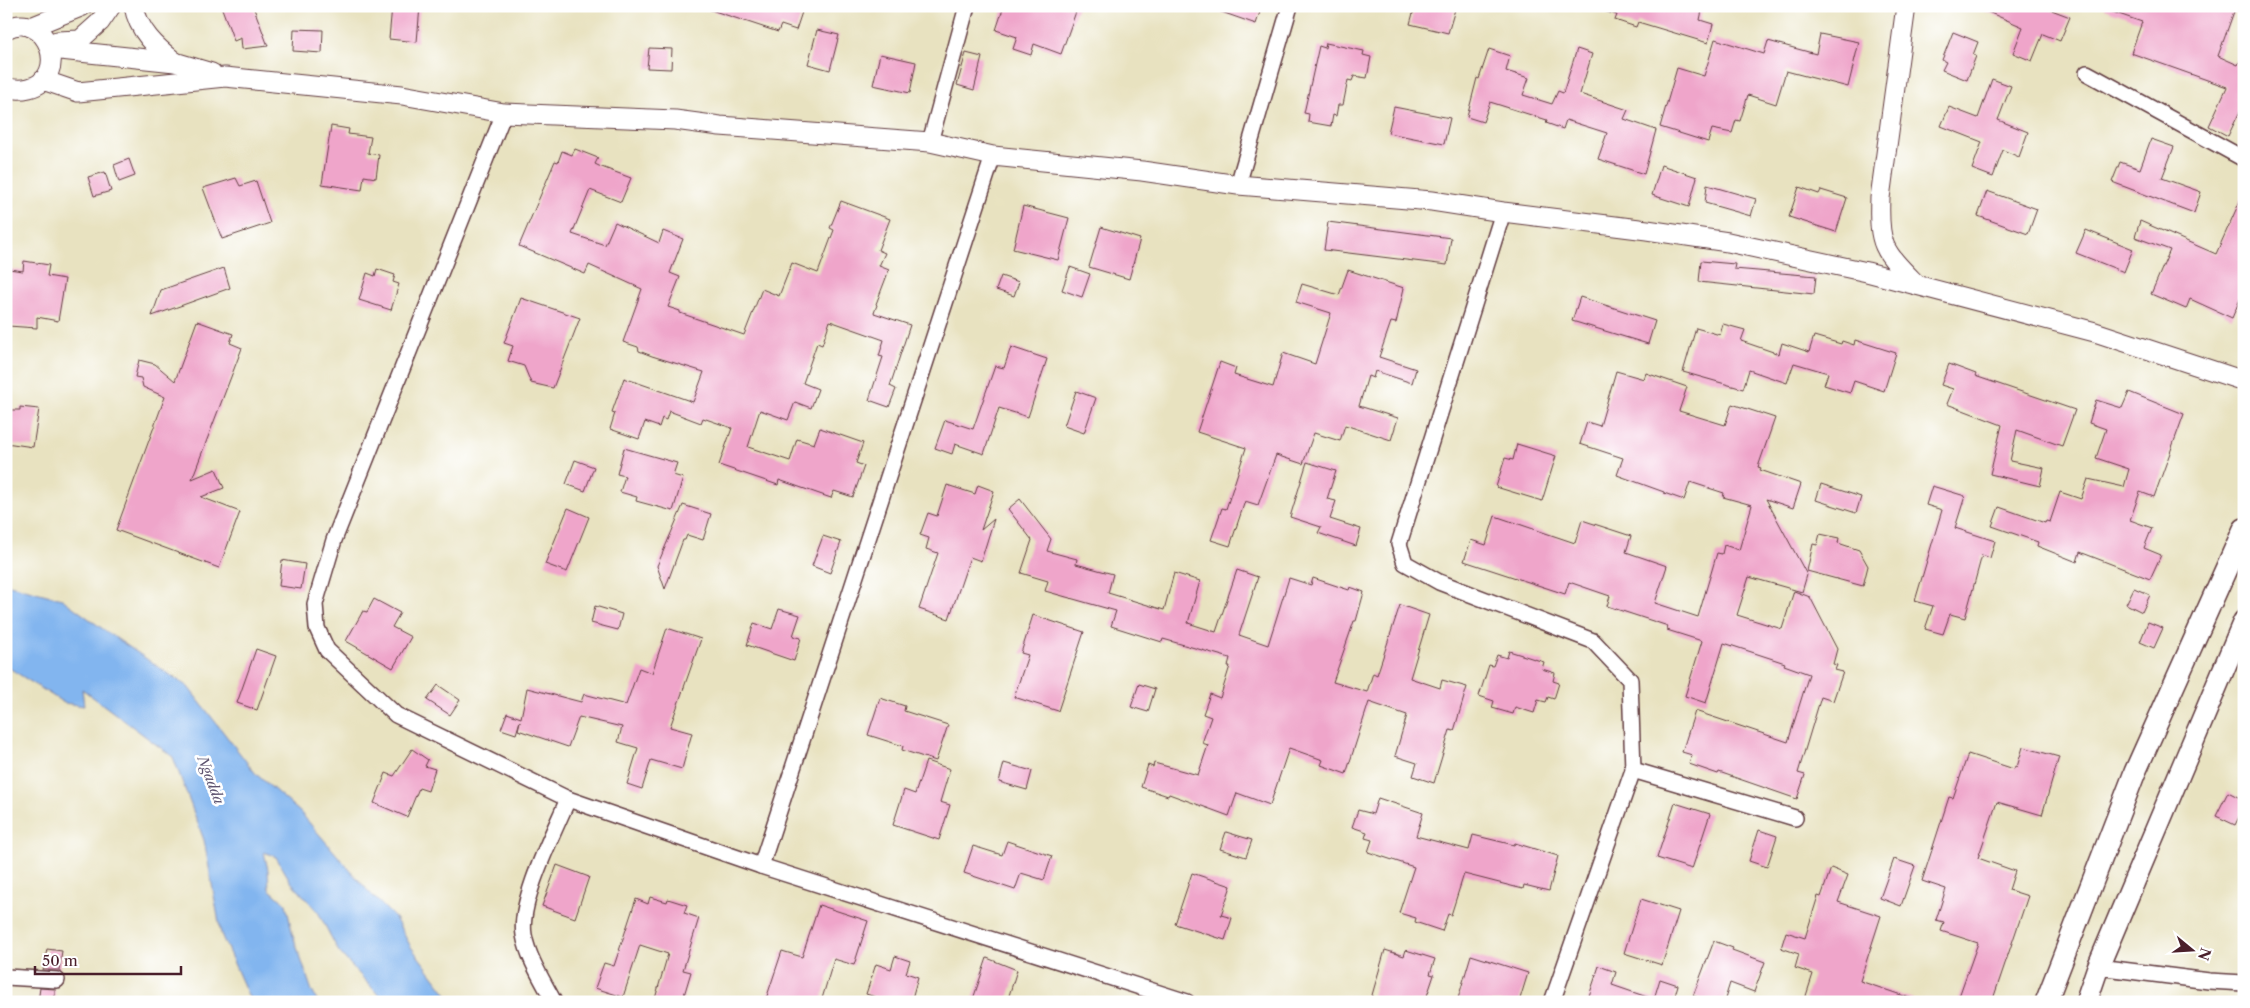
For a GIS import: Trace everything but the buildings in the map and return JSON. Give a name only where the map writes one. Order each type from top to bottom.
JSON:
[{"type":"main road","points":[[2046,1002],[2135,772],[2244,529]]},
{"type":"main road","points":[[2086,1002],[2098,967],[2244,620]]},
{"type":"street","points":[[8,27],[31,27],[83,6]]},
{"type":"street","points":[[49,46],[80,40],[100,22],[111,6]]},
{"type":"street","points":[[134,6],[138,21],[143,30],[155,46],[175,62]]},
{"type":"street","points":[[930,142],[967,6]]},
{"type":"street","points":[[1238,185],[1290,6]]},
{"type":"street","points":[[1906,6],[1880,198],[1879,228],[1883,245],[1897,264],[1918,286]]},
{"type":"street","points":[[6,86],[21,90],[33,87],[42,80],[50,65],[49,46],[41,33],[31,27]]},
{"type":"street","points":[[49,46],[175,62],[225,77],[402,94],[504,113],[675,120],[720,126],[930,142],[993,156],[1142,171],[1238,185],[1424,200],[1728,242],[1830,263],[2095,332],[2244,381]]},
{"type":"street","points":[[2087,73],[2244,159]]},
{"type":"street","points":[[42,80],[78,92],[225,77]]},
{"type":"street","points":[[504,113],[334,540],[315,604],[317,628],[327,650],[396,715],[568,799],[761,866],[1164,998],[1187,1002]]},
{"type":"street","points":[[761,866],[993,156]]},
{"type":"street","points":[[1503,212],[1399,544],[1405,563],[1439,582],[1593,641],[1630,680],[1633,770],[1552,1002]]},
{"type":"street","points":[[1633,770],[1795,818]]},
{"type":"street","points":[[554,1002],[536,968],[524,934],[527,898],[568,799]]},
{"type":"street","points":[[2098,967],[2208,981],[2244,983]]},
{"type":"street","points":[[6,977],[57,980]]},
{"type":"water","name":"Ngadda","points":[[6,584],[62,599],[188,687],[256,774],[300,812],[368,891],[395,918],[411,947],[453,1002],[385,1002],[339,952],[318,912],[291,882],[276,857],[264,852],[268,870],[269,889],[286,904],[293,936],[312,991],[318,1002],[251,1002],[221,934],[204,840],[173,757],[82,689],[84,706],[64,703],[6,666]]}]
